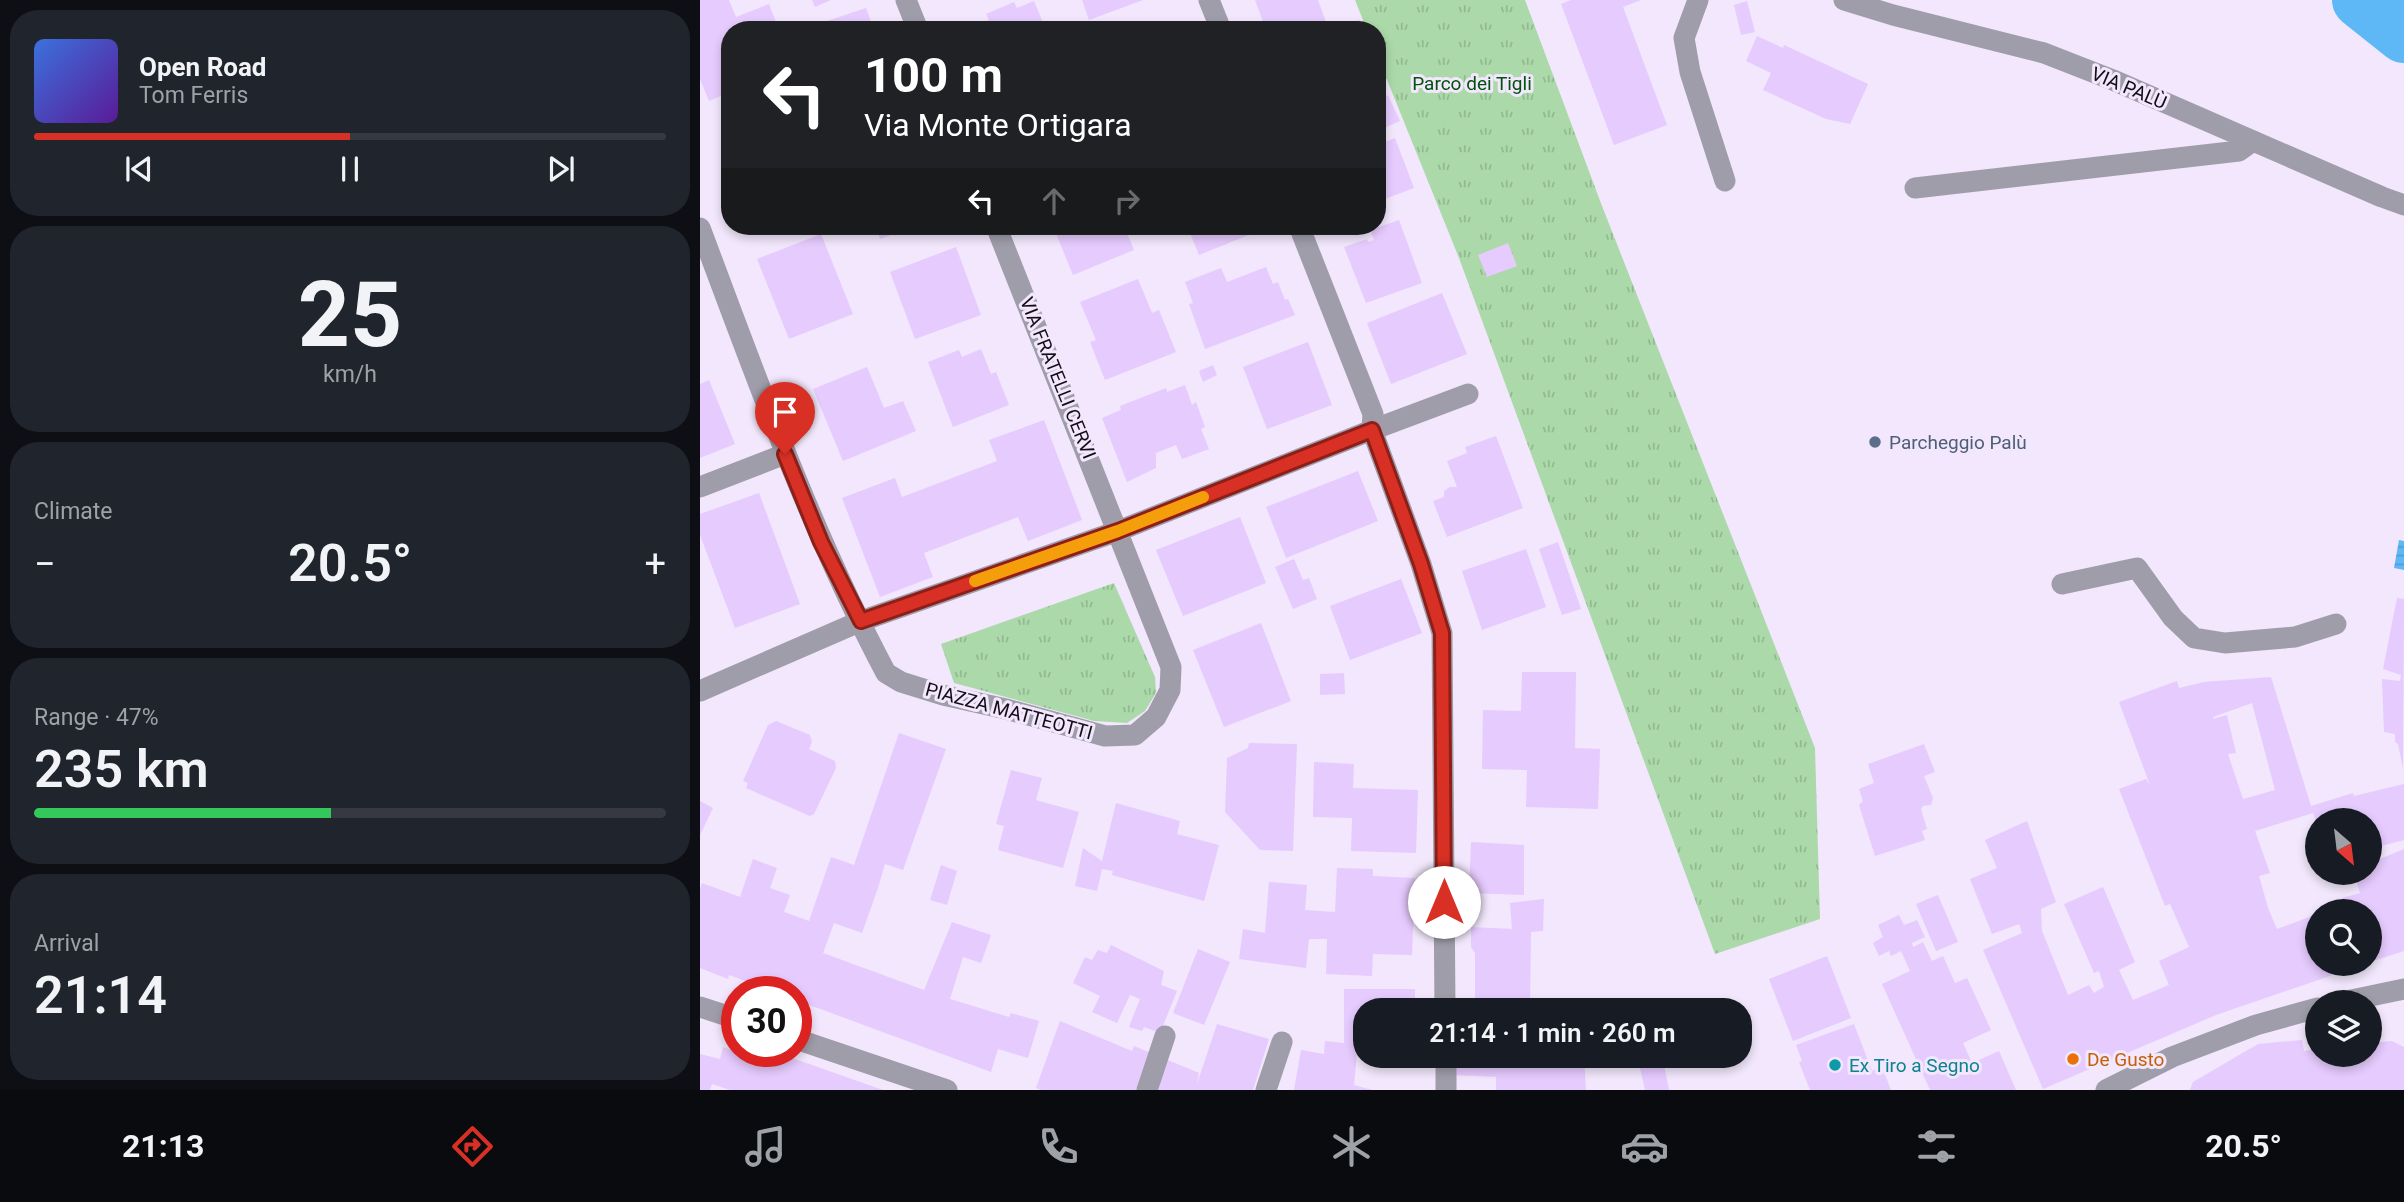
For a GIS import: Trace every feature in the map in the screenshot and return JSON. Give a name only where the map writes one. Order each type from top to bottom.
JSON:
[{"type":"street","points":[[906,0],[914,21]]},
{"type":"street","points":[[1209,0],[1217,21]]},
{"type":"street","points":[[1698,0],[1684,38],[1690,72],[1725,181]]},
{"type":"street","name":"VIA PALÙ","points":[[1844,0],[2044,53],[2404,205]]},
{"type":"street","points":[[1915,188],[2239,151],[2253,141]]},
{"type":"street","name":"PIAZZA MATTEOTTI","points":[[700,228],[821,542],[886,673],[901,682],[943,695],[1105,736],[1135,735],[1156,717],[1170,690],[1171,667],[1118,531]]},
{"type":"street","name":"VIA FRATELLI CERVI","points":[[1000,235],[1118,531]]},
{"type":"street","points":[[1302,235],[1373,414],[1372,430],[1421,564],[1442,633],[1446,998]]},
{"type":"street","points":[[700,691],[861,621],[1118,531],[1468,394]]},
{"type":"street","points":[[700,487],[785,454]]},
{"type":"street","points":[[2062,584],[2137,568],[2173,618],[2194,638],[2225,643],[2295,638],[2336,624]]},
{"type":"street","points":[[2382,994],[2402,990]]},
{"type":"street","points":[[700,1007],[721,1014]]},
{"type":"street","points":[[2106,1090],[2172,1057],[2256,1025],[2305,1011]]},
{"type":"street","points":[[1147,1090],[1165,1036]]},
{"type":"street","points":[[1266,1090],[1282,1042]]},
{"type":"street","points":[[812,1044],[947,1090]]},
{"type":"street","points":[[1446,1068],[1446,1090]]},
{"type":"green space","name":"Parco dei Tigli","points":[[1355,0],[1525,0],[1602,206],[1815,748],[1820,919],[1715,954],[1459,258],[1386,77],[1386,21],[1363,21]]},
{"type":"green space","points":[[1114,583],[1155,677],[1156,693],[1145,711],[1127,723],[1094,721],[954,683],[941,644]]},
{"type":"water","points":[[2399,540],[2404,541],[2404,570],[2394,568]]},
{"type":"building","points":[[700,0],[729,0],[736,17],[769,4],[776,21],[721,21],[721,96],[709,101],[700,79]]},
{"type":"building","points":[[812,0],[831,0],[815,7]]},
{"type":"building","points":[[1082,0],[1143,0],[1089,20]]},
{"type":"building","points":[[1255,0],[1318,0],[1326,21],[1263,21]]},
{"type":"building","points":[[1571,0],[1641,0],[1623,7],[1667,125],[1614,145],[1561,4]]},
{"type":"building","points":[[1034,1],[1042,21],[986,21],[989,20],[986,14],[1014,2],[1017,8]]},
{"type":"building","points":[[1747,1],[1755,32],[1741,35],[1734,5]]},
{"type":"building","points":[[866,8],[871,21],[827,21]]},
{"type":"building","points":[[1757,36],[1783,48],[1784,45],[1868,84],[1850,124],[1826,119],[1763,90],[1771,73],[1746,61]]},
{"type":"building","points":[[1388,95],[1400,121],[1386,127]]},
{"type":"building","points":[[1395,138],[1414,188],[1386,199],[1386,142]]},
{"type":"building","points":[[1399,220],[1422,283],[1366,303],[1344,247],[1367,239],[1368,242],[1374,240],[1372,235],[1386,235],[1386,224]]},
{"type":"building","points":[[821,235],[853,314],[789,339],[757,259]]},
{"type":"building","points":[[1057,235],[1128,235],[1134,250],[1073,275]]},
{"type":"building","points":[[1191,235],[1249,235],[1199,255]]},
{"type":"building","points":[[1508,243],[1517,266],[1487,277],[1478,255]]},
{"type":"building","points":[[956,247],[981,315],[915,339],[890,272]]},
{"type":"building","points":[[1266,267],[1273,284],[1278,282],[1295,315],[1205,349],[1189,304],[1193,303],[1185,282],[1221,268],[1227,282]]},
{"type":"building","points":[[1138,279],[1152,313],[1159,310],[1176,352],[1105,380],[1090,342],[1096,340],[1080,302]]},
{"type":"building","points":[[1442,293],[1467,354],[1391,384],[1367,323]]},
{"type":"building","points":[[1308,342],[1332,405],[1267,429],[1243,367]]},
{"type":"building","points":[[981,349],[991,374],[996,372],[1009,405],[953,427],[928,362],[959,350],[962,357]]},
{"type":"building","points":[[1213,365],[1217,375],[1203,382],[1199,371]]},
{"type":"building","points":[[867,367],[884,408],[903,401],[916,431],[843,461],[813,389]]},
{"type":"building","points":[[709,380],[735,444],[700,458],[700,384]]},
{"type":"building","points":[[1185,385],[1192,405],[1196,402],[1205,427],[1201,429],[1209,449],[1182,459],[1176,445],[1156,453],[1156,468],[1127,482],[1102,418],[1121,410],[1120,406],[1166,388],[1167,392]]},
{"type":"building","points":[[1044,420],[1082,520],[1028,541],[1018,517],[924,553],[933,577],[880,597],[842,498],[895,478],[902,497],[997,461],[989,440]]},
{"type":"building","points":[[1496,436],[1523,508],[1447,537],[1433,501],[1444,497],[1444,491],[1450,487],[1457,487],[1447,461],[1467,453],[1465,447]]},
{"type":"building","points":[[1358,471],[1378,521],[1286,558],[1266,507]]},
{"type":"building","points":[[759,493],[800,604],[735,628],[700,535],[700,514]]},
{"type":"building","points":[[1240,517],[1266,583],[1183,616],[1156,550]]},
{"type":"building","points":[[1558,542],[1581,609],[1562,615],[1539,549]]},
{"type":"building","points":[[1526,549],[1546,607],[1482,630],[1462,571]]},
{"type":"building","points":[[1294,559],[1303,580],[1309,578],[1317,599],[1293,609],[1275,567]]},
{"type":"building","points":[[1401,579],[1422,633],[1350,660],[1330,606]]},
{"type":"building","points":[[2397,598],[2404,599],[2403,768],[2395,734],[2384,732],[2382,679],[2400,681],[2401,675],[2383,669]]},
{"type":"building","points":[[1261,623],[1291,701],[1224,727],[1193,650]]},
{"type":"building","points":[[1522,672],[1576,672],[1575,748],[1600,749],[1598,809],[1526,807],[1527,770],[1482,769],[1483,710],[1521,711]]},
{"type":"building","points":[[1344,673],[1345,694],[1320,695],[1320,674]]},
{"type":"building","points":[[2271,677],[2311,806],[2353,793],[2354,796],[2404,784],[2404,840],[2382,846],[2382,808],[2305,808],[2305,815],[2255,831],[2270,873],[2259,876],[2277,929],[2305,918],[2305,976],[2330,976],[2216,1015],[2043,1089],[1983,950],[2022,933],[2019,924],[1992,934],[1970,879],[1997,868],[1985,840],[2027,821],[2056,902],[2041,909],[2042,931],[2068,995],[2089,985],[2094,993],[2104,987],[2099,971],[2094,973],[2064,904],[2103,887],[2135,962],[2119,970],[2133,1000],[2169,985],[2159,961],[2189,947],[2170,904],[2165,906],[2119,789],[2146,779],[2150,785],[2119,702],[2177,681],[2179,688],[2204,682]],"holes":[[[2252,703],[2275,790],[2243,799],[2228,754],[2236,753],[2227,715],[2213,717]]]},
{"type":"building","points":[[776,721],[810,735],[812,742],[809,749],[835,761],[836,768],[814,814],[810,816],[746,788],[748,783],[743,781],[768,725]]},
{"type":"building","points":[[899,733],[946,749],[903,870],[885,864],[862,933],[834,923],[823,953],[924,990],[952,922],[991,935],[981,963],[963,957],[950,999],[1009,1017],[1011,1013],[1039,1021],[1028,1058],[998,1049],[991,1072],[812,1006],[812,976],[721,976],[700,968],[702,883],[740,897],[753,859],[777,868],[770,888],[790,895],[784,912],[809,921],[831,857],[854,865]]},
{"type":"building","points":[[1249,743],[1297,744],[1293,851],[1260,850],[1225,812],[1227,758],[1248,748]]},
{"type":"building","points":[[1924,744],[1935,772],[1924,776],[1933,798],[1931,805],[1921,809],[1927,829],[1922,831],[1925,840],[1875,856],[1859,805],[1863,801],[1859,789],[1874,783],[1868,764]]},
{"type":"building","points":[[1314,762],[1354,764],[1353,788],[1418,790],[1416,853],[1351,851],[1352,818],[1313,817]]},
{"type":"building","points":[[1011,770],[1042,778],[1036,800],[1079,812],[1063,868],[998,850],[1004,826],[996,824]]},
{"type":"building","points":[[700,801],[713,808],[700,835]]},
{"type":"building","points":[[1116,803],[1180,821],[1177,834],[1219,845],[1204,901],[1112,875],[1113,871],[1102,869],[1097,891],[1075,886],[1083,848],[1102,861]]},
{"type":"building","points":[[1471,842],[1524,845],[1524,895],[1469,893]]},
{"type":"building","points":[[2404,849],[2404,951],[2382,958],[2382,899],[2342,898],[2360,893],[2358,886],[2382,886],[2382,858]]},
{"type":"building","points":[[941,865],[957,871],[947,905],[930,900]]},
{"type":"building","points":[[1337,868],[1373,869],[1373,876],[1415,878],[1412,955],[1373,954],[1372,976],[1326,974],[1327,939],[1309,939],[1306,968],[1239,959],[1243,929],[1265,933],[1269,882],[1307,885],[1305,910],[1335,912]]},
{"type":"building","points":[[1938,895],[1958,942],[1936,951],[1916,904]]},
{"type":"building","points":[[1544,899],[1543,931],[1531,932],[1530,998],[1475,998],[1475,953],[1471,947],[1471,927],[1512,929],[1510,903]]},
{"type":"building","points":[[1899,915],[1904,925],[1917,920],[1925,937],[1912,943],[1913,947],[1923,942],[1932,961],[1943,956],[1955,983],[1967,978],[1991,1030],[1963,1043],[1972,1063],[1999,1051],[2016,1090],[1930,1090],[1882,984],[1910,971],[1901,951],[1891,956],[1889,951],[1879,956],[1873,943],[1883,937],[1878,925]]},
{"type":"building","points":[[1111,945],[1164,971],[1161,985],[1177,991],[1160,1033],[1144,1027],[1142,1031],[1129,1027],[1140,999],[1130,995],[1117,1023],[1092,1012],[1100,996],[1073,983],[1085,957],[1092,960],[1098,950],[1107,953]]},
{"type":"building","points":[[1198,949],[1230,962],[1204,1025],[1173,1013]]},
{"type":"building","points":[[1827,956],[1851,1018],[1793,1041],[1769,979]]},
{"type":"building","points":[[1344,989],[1415,989],[1415,998],[1353,998],[1354,1085],[1372,1090],[1294,1090],[1301,1050],[1324,1054],[1325,1041],[1344,1043]]},
{"type":"building","points":[[1060,1021],[1132,1051],[1134,1046],[1199,1073],[1197,1084],[1217,1024],[1269,1039],[1253,1090],[1041,1090],[1036,1088]]},
{"type":"building","name":"Ex Tiro a Segno","points":[[1854,1024],[1872,1071],[1882,1067],[1891,1090],[1810,1090],[1799,1062],[1802,1061],[1796,1045]]},
{"type":"building","points":[[2302,1040],[2305,1067],[2382,1067],[2382,1042],[2392,1041],[2404,1047],[2404,1090],[2190,1090],[2193,1082],[2258,1044]]},
{"type":"building","points":[[700,1054],[720,1059],[721,1055],[721,1067],[812,1065],[883,1090],[730,1090],[712,1084],[710,1090],[700,1090]]},
{"type":"building","points":[[1452,1068],[1585,1068],[1586,1090],[1496,1090],[1496,1077],[1452,1075]]},
{"type":"building","points":[[1640,1068],[1665,1068],[1669,1090],[1645,1090]]},
{"type":"waterway","points":[[2360,0],[2404,35]]},
{"type":"slow traffic","points":[[975,581],[1118,531],[1203,497]]},
{"type":"place","name":"Parcheggio Palù","points":[[1875,442]]},
{"type":"place","name":"De Gusto","points":[[2073,1059]]},
{"type":"place","name":"Ex Tiro a Segno","points":[[1835,1065]]},
{"type":"route","points":[[785,454],[821,542],[861,621],[1118,531],[1372,430],[1421,564],[1442,633],[1444,902]]}]
